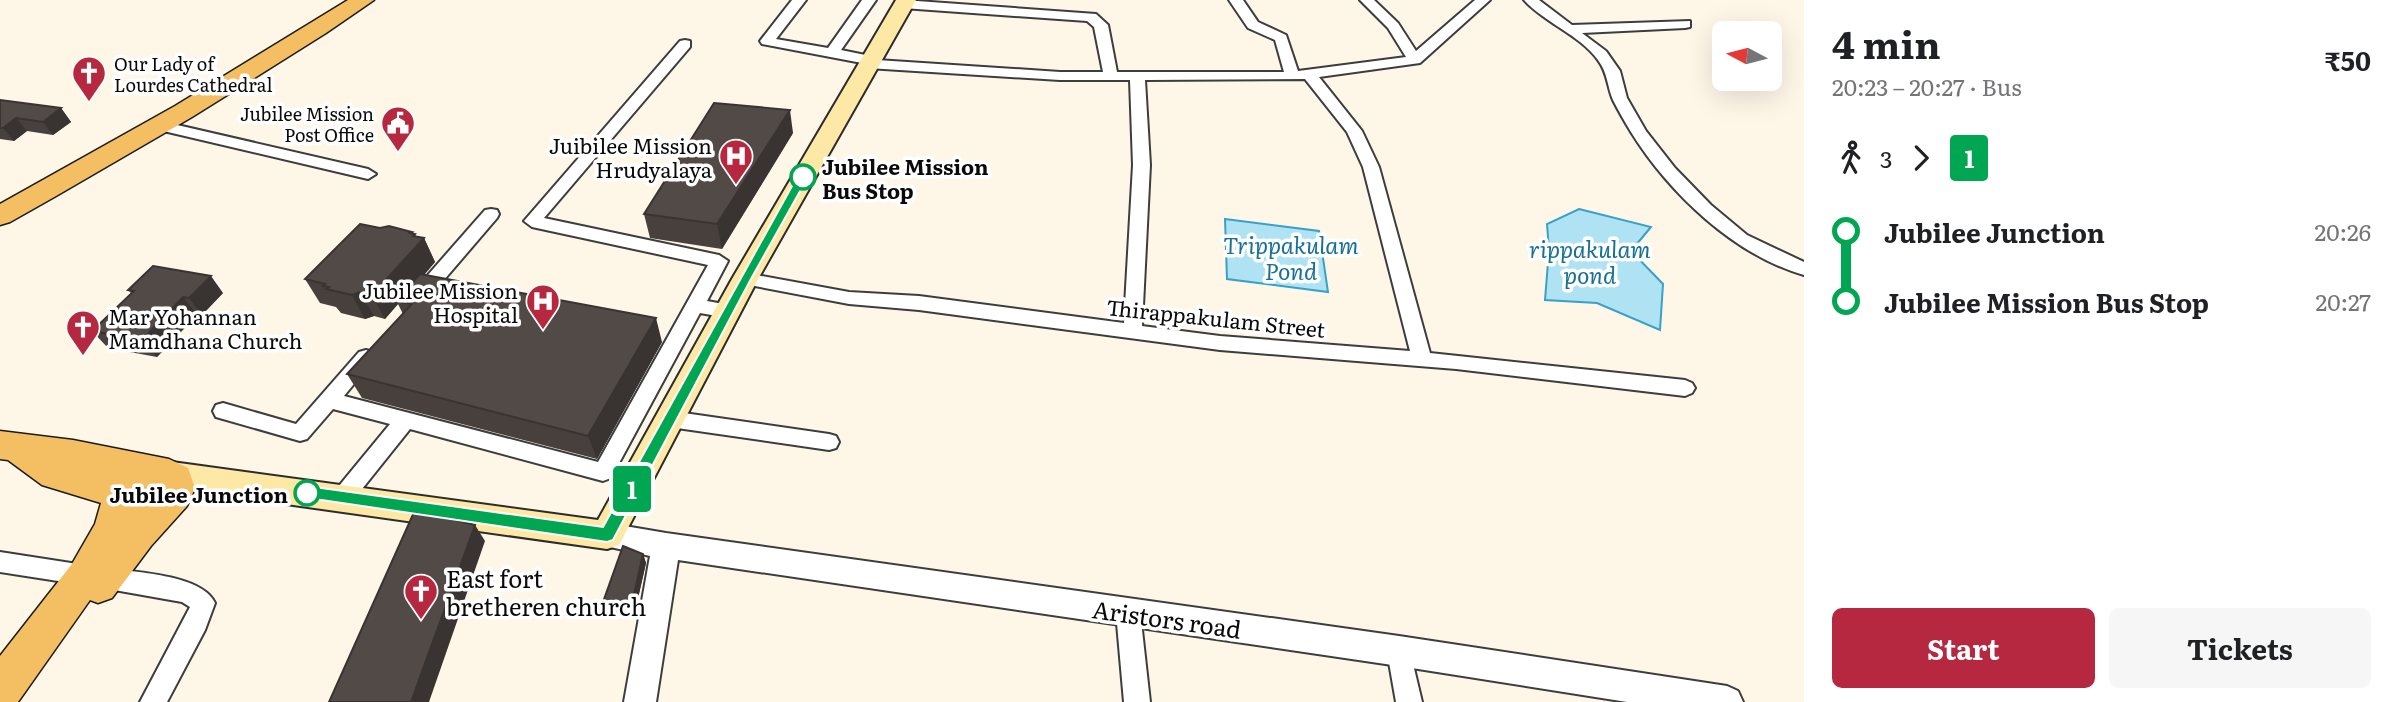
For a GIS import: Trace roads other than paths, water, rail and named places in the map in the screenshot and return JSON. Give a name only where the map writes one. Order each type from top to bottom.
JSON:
[{"type":"main road","points":[[0,216],[160,126],[264,64],[363,0]]},
{"type":"main road","points":[[5,451],[73,454],[168,487],[276,488],[607,535],[745,279],[905,2]]},
{"type":"main road","points":[[5,451],[54,475],[107,488],[120,502],[125,514],[141,516],[168,487]]},
{"type":"main road","points":[[0,693],[15,668],[94,577],[138,535],[168,487]]},
{"type":"main road","points":[[19,702],[94,577],[97,556],[120,502]]},
{"type":"street","points":[[799,0],[767,41],[869,62],[963,71],[1111,76],[1300,75],[1415,60],[1483,0]]},
{"type":"street","points":[[832,53],[869,0]]},
{"type":"street","points":[[1236,0],[1253,25],[1281,38],[1300,75],[1354,131],[1371,167],[1422,359]]},
{"type":"street","points":[[1367,0],[1393,26],[1415,60]]},
{"type":"street","points":[[1531,0],[1601,54],[1613,71],[1620,98],[1639,132],[1670,172],[1705,209],[1741,239],[1804,269]]},
{"type":"street","points":[[905,2],[1091,16],[1101,25],[1111,76]]},
{"type":"street","points":[[1571,29],[1685,24]]},
{"type":"street","points":[[329,400],[603,472],[719,261],[532,221],[685,44]]},
{"type":"street","points":[[1132,330],[1137,302],[1141,178],[1137,76]]},
{"type":"street","points":[[160,126],[368,174]]},
{"type":"street","points":[[411,307],[491,214]]},
{"type":"street","name":"Thirappakulam Street","points":[[745,279],[849,298],[919,303],[1220,343],[1422,359],[1685,388]]},
{"type":"street","points":[[695,306],[728,311]]},
{"type":"street","points":[[223,411],[300,433],[377,345]]},
{"type":"street","points":[[670,419],[829,442]]},
{"type":"street","points":[[342,498],[405,421]]},
{"type":"street","name":"Aristors road","points":[[607,535],[666,546],[1399,651],[1727,702]]},
{"type":"street","points":[[640,702],[666,546]]},
{"type":"street","points":[[0,562],[187,592],[204,603],[197,622],[153,702]]},
{"type":"street","points":[[1128,612],[1137,702]]},
{"type":"street","points":[[1399,651],[1409,702]]},
{"type":"water","name":"rippakulam pond","points":[[1579,209],[1651,227],[1631,251],[1663,284],[1660,330],[1597,303],[1545,300],[1549,250],[1547,224]]},
{"type":"water","name":"Trippakulam Pond","points":[[1225,219],[1319,231],[1328,292],[1227,279]]},
{"type":"place","name":"Our Lady of Lourdes Cathedral","points":[[89,103]]},
{"type":"place","name":"Jubilee Mission Post Office","points":[[398,153]]},
{"type":"place","name":"Jubilee Mission Bus Stop","points":[[803,177]]},
{"type":"place","name":"Juibilee Mission Hrudyalaya","points":[[736,186]]},
{"type":"place","name":"Jubilee Mission Hospital","points":[[543,331]]},
{"type":"place","name":"Mar Yohannan Mamdhana Church","points":[[83,357]]},
{"type":"place","name":"Jubilee Junction","points":[[307,493]]},
{"type":"place","name":"East fort bretheren church","points":[[421,621]]}]
